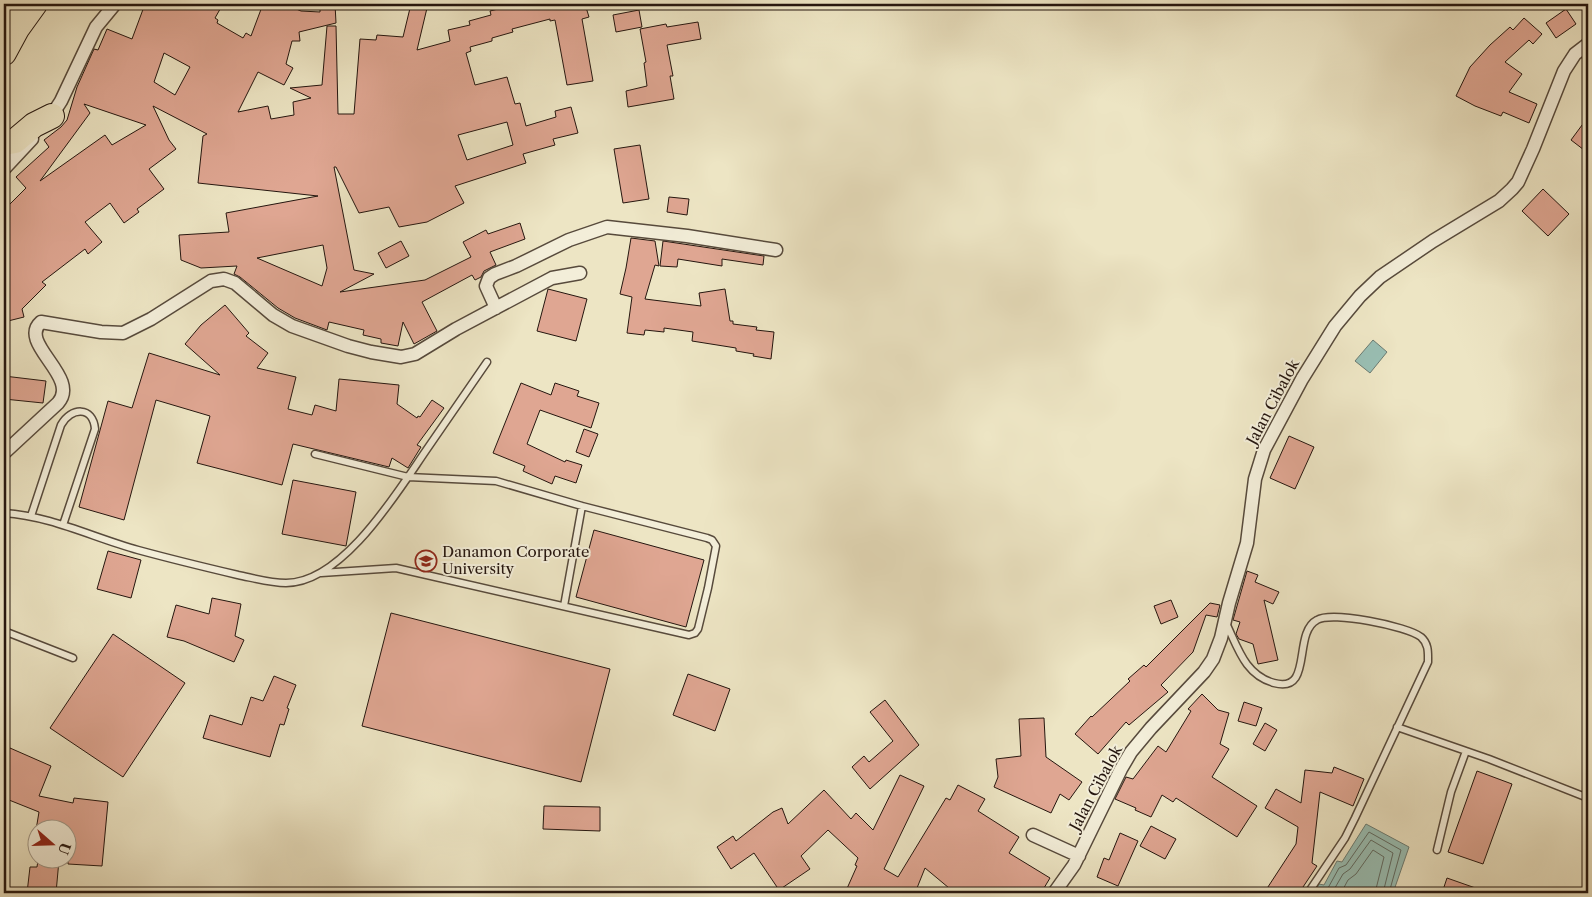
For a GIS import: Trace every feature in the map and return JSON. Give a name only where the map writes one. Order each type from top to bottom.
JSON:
[{"type":"highway","points":[[4,20],[14,4]]},
{"type":"highway","points":[[4,54],[35,4]]},
{"type":"highway","points":[[4,143],[15,141],[34,125],[52,116]]},
{"type":"street","points":[[4,169],[52,116],[96,27],[115,4]]},
{"type":"street","name":"Jalan Cibalok","points":[[1054,893],[1070,874],[1126,760],[1151,728],[1209,667],[1220,644],[1230,597],[1247,542],[1255,479],[1262,456],[1287,405],[1332,332],[1360,296],[1380,277],[1433,241],[1499,201],[1512,189],[1518,182],[1533,149],[1564,71],[1575,54],[1588,44]]},
{"type":"street","points":[[496,308],[486,286],[492,275],[516,266],[569,240],[607,227],[687,236],[776,250]]},
{"type":"street","points":[[4,453],[64,396],[59,376],[36,338],[35,328],[41,322],[101,332],[123,333],[151,319],[211,281],[224,279],[234,283],[273,315],[292,326],[348,346],[401,357],[415,354],[456,329],[552,278],[580,273]]},
{"type":"street","points":[[1033,835],[1079,856]]},
{"type":"lane","points":[[4,513],[31,516],[150,553],[268,581],[286,583],[303,581],[321,573],[363,537],[408,477],[487,362]]},
{"type":"lane","points":[[31,516],[61,425],[68,415],[78,411],[82,412],[91,417],[95,429],[63,525]]},
{"type":"lane","points":[[315,454],[408,477],[496,482],[707,538],[713,541],[716,549],[698,629],[695,633],[684,634],[396,568],[321,573]]},
{"type":"lane","points":[[564,606],[582,506]]},
{"type":"lane","points":[[1225,622],[1252,672],[1265,680],[1284,685],[1291,684],[1296,679],[1305,637],[1313,622],[1325,617],[1355,619],[1395,628],[1421,638],[1428,649],[1428,662],[1371,787],[1345,838],[1308,893]]},
{"type":"lane","points":[[4,631],[73,658]]},
{"type":"lane","points":[[1397,727],[1466,751],[1588,798]]},
{"type":"lane","points":[[1438,850],[1451,792],[1466,751]]},
{"type":"water","points":[[1373,340],[1387,352],[1370,373],[1355,361]]},
{"type":"water","points":[[1366,824],[1409,847],[1393,893],[1314,893],[1319,884],[1324,885],[1337,861],[1342,862]]},
{"type":"building","points":[[145,4],[223,4],[215,18],[218,20],[217,23],[243,38],[246,33],[251,36],[263,4],[284,4],[301,11],[320,12],[320,4],[335,4],[336,23],[299,32],[300,41],[292,41],[286,64],[293,68],[284,85],[258,72],[238,112],[268,106],[271,119],[294,115],[293,102],[311,98],[290,88],[322,85],[327,26],[336,26],[338,114],[354,114],[360,39],[376,40],[377,35],[403,37],[411,4],[427,8],[417,50],[450,41],[448,30],[470,25],[469,21],[491,15],[490,11],[518,4],[585,4],[589,17],[582,19],[593,81],[567,85],[555,20],[550,21],[550,19],[512,29],[513,32],[492,38],[492,41],[470,47],[471,51],[466,53],[475,85],[507,77],[515,104],[520,103],[526,126],[556,117],[555,111],[571,107],[578,133],[553,139],[555,145],[523,154],[526,163],[455,186],[464,203],[427,222],[399,227],[389,207],[359,213],[336,167],[334,167],[354,270],[374,274],[340,292],[425,280],[471,257],[463,242],[486,230],[488,234],[520,223],[525,239],[490,252],[496,265],[484,271],[481,277],[475,280],[472,275],[422,302],[437,331],[414,344],[403,322],[398,346],[381,343],[381,339],[363,335],[364,330],[329,322],[327,330],[295,318],[278,308],[234,274],[237,266],[201,268],[181,260],[179,235],[229,232],[226,213],[318,196],[198,183],[203,136],[207,134],[153,106],[169,140],[176,149],[149,169],[164,189],[137,209],[139,212],[124,223],[110,203],[85,222],[102,242],[88,254],[85,249],[42,282],[46,285],[22,309],[24,317],[4,322],[4,210],[26,188],[16,177],[49,147],[44,140],[67,120],[77,87],[94,49],[98,50],[107,29],[132,39]],"holes":[[[164,53],[190,67],[175,95],[154,82]],[[84,104],[146,125],[112,145],[105,135],[40,181],[90,113]],[[507,122],[513,145],[467,160],[458,135]],[[323,245],[327,268],[322,286],[257,258]]]},
{"type":"building","points":[[1566,9],[1576,24],[1556,38],[1546,23]]},
{"type":"building","points":[[639,10],[642,27],[616,32],[613,15]]},
{"type":"building","points":[[1524,18],[1542,34],[1533,44],[1529,40],[1505,62],[1522,74],[1509,92],[1537,104],[1529,123],[1503,112],[1501,116],[1456,96],[1470,67],[1490,45],[1510,27],[1513,30]]},
{"type":"building","points":[[698,22],[701,39],[667,45],[673,76],[670,76],[674,99],[628,107],[626,91],[647,86],[644,63],[646,62],[640,29],[666,24],[667,27]]},
{"type":"building","points":[[1588,117],[1588,153],[1571,140]]},
{"type":"building","points":[[640,145],[649,199],[623,203],[614,149]]},
{"type":"building","points":[[1543,189],[1569,214],[1548,236],[1522,211]]},
{"type":"building","points":[[669,197],[689,199],[687,215],[667,212]]},
{"type":"building","points":[[631,238],[655,241],[659,266],[655,265],[645,299],[701,306],[699,293],[725,289],[730,321],[733,321],[733,324],[757,327],[756,330],[774,332],[771,359],[736,351],[736,348],[692,341],[693,332],[664,328],[664,332],[645,330],[644,335],[627,333],[632,297],[620,294]]},
{"type":"building","points":[[401,241],[409,256],[386,268],[378,253]]},
{"type":"building","points":[[663,241],[764,256],[763,265],[722,259],[722,266],[678,259],[677,267],[660,266]]},
{"type":"building","points":[[548,289],[587,299],[576,341],[537,331]]},
{"type":"building","points":[[225,305],[249,333],[246,336],[268,353],[257,368],[296,377],[288,409],[312,415],[315,405],[336,411],[339,379],[399,385],[397,404],[417,418],[418,416],[420,417],[432,400],[444,408],[417,445],[421,447],[408,468],[392,458],[389,467],[293,444],[282,485],[197,463],[210,416],[156,400],[124,520],[79,507],[108,401],[132,408],[149,353],[220,375],[185,344],[201,325]]},
{"type":"building","points":[[4,376],[46,381],[43,403],[4,399]]},
{"type":"building","points":[[521,383],[551,395],[555,383],[579,391],[577,396],[599,403],[591,428],[540,410],[527,444],[565,462],[566,460],[582,465],[576,483],[555,476],[552,484],[523,471],[525,466],[493,453]]},
{"type":"building","points":[[584,429],[598,434],[589,457],[576,452]]},
{"type":"building","points":[[1289,436],[1314,447],[1295,489],[1270,478]]},
{"type":"building","points":[[293,480],[356,492],[346,546],[282,534]]},
{"type":"building","points":[[594,530],[704,560],[686,627],[576,597]]},
{"type":"building","points":[[108,551],[141,560],[131,598],[97,589]]},
{"type":"building","points":[[1247,571],[1258,575],[1255,582],[1279,592],[1273,604],[1264,600],[1278,660],[1258,664],[1253,644],[1239,639],[1236,634],[1240,622],[1233,620]]},
{"type":"building","points":[[212,598],[241,604],[235,636],[244,640],[234,662],[184,641],[167,637],[176,605],[209,614]]},
{"type":"building","points":[[1171,600],[1178,617],[1161,624],[1154,606]]},
{"type":"building","points":[[1210,603],[1220,605],[1217,617],[1206,615],[1193,652],[1161,685],[1168,692],[1129,725],[1126,722],[1098,754],[1075,734],[1091,716],[1130,681],[1128,679],[1144,665],[1146,667]]},
{"type":"building","points":[[391,613],[610,669],[581,782],[362,726]]},
{"type":"building","points":[[113,634],[185,683],[123,777],[50,728]]},
{"type":"building","points":[[688,674],[730,689],[715,731],[673,715]]},
{"type":"building","points":[[274,676],[296,685],[287,708],[289,709],[284,725],[280,724],[270,757],[203,738],[210,715],[242,725],[251,697],[263,701]]},
{"type":"building","points":[[1202,694],[1218,710],[1229,713],[1220,744],[1229,749],[1212,777],[1257,806],[1237,837],[1176,798],[1173,802],[1162,795],[1151,817],[1115,799],[1126,777],[1133,779],[1158,746],[1166,752],[1191,711],[1188,709]]},
{"type":"building","points":[[885,700],[919,745],[870,789],[852,767],[864,756],[869,762],[893,741],[870,712]]},
{"type":"building","points":[[1244,702],[1262,708],[1256,726],[1238,721]]},
{"type":"building","points":[[1044,718],[1046,757],[1082,782],[1069,800],[1060,794],[1051,813],[994,787],[998,777],[996,759],[1021,756],[1019,719]]},
{"type":"building","points":[[1265,723],[1277,730],[1265,751],[1253,744]]},
{"type":"building","points":[[10,748],[51,766],[39,796],[73,803],[74,798],[108,802],[102,866],[78,865],[78,820],[38,820],[39,812],[4,798],[4,762]]},
{"type":"building","points":[[1334,767],[1364,779],[1353,806],[1320,792],[1312,863],[1317,866],[1299,893],[1264,893],[1296,844],[1298,827],[1265,808],[1276,789],[1301,803],[1305,770],[1332,773]]},
{"type":"building","points":[[1477,771],[1512,784],[1483,864],[1448,852]]},
{"type":"building","points":[[900,775],[924,786],[884,869],[898,877],[946,798],[950,800],[958,785],[985,799],[978,811],[1019,837],[1009,853],[1050,878],[1041,893],[955,893],[925,868],[915,893],[845,893],[857,866],[855,865],[858,858],[828,830],[801,856],[810,869],[779,890],[754,853],[731,869],[717,847],[733,836],[736,841],[773,812],[782,808],[788,824],[824,790],[851,819],[856,813],[873,830]]},
{"type":"building","points":[[544,806],[600,807],[600,831],[543,829]]},
{"type":"building","points":[[1151,826],[1176,839],[1165,859],[1140,846]]},
{"type":"building","points":[[1120,833],[1138,841],[1118,886],[1097,877],[1104,858],[1109,860]]},
{"type":"building","points":[[30,870],[58,870],[56,893],[27,893]]},
{"type":"building","points":[[1447,878],[1484,891],[1484,893],[1442,893]]},
{"type":"place","name":"Danamon Corporate University","points":[[426,561]]}]
